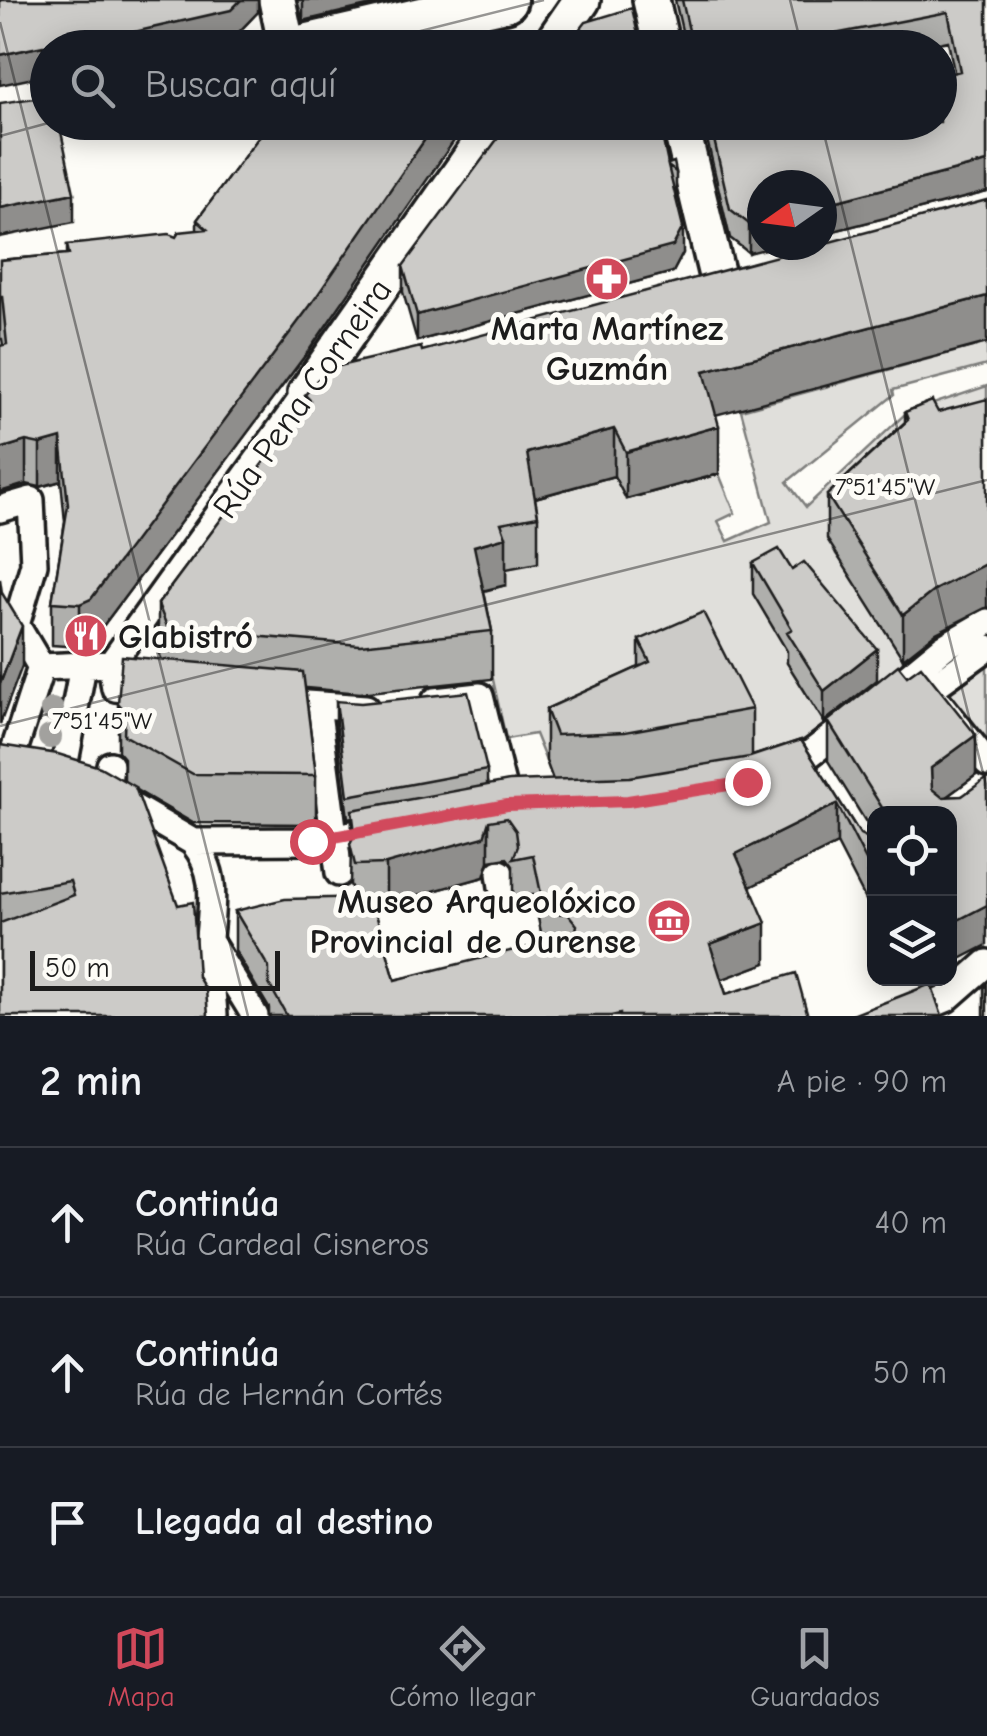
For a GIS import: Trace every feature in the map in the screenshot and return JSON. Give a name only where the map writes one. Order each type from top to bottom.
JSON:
[{"type":"street","points":[[277,0],[283,30]]},
{"type":"street","points":[[374,30],[505,0]]},
{"type":"street","points":[[561,30],[582,0]]},
{"type":"street","points":[[651,0],[658,30]]},
{"type":"street","name":"Rúa Pena Corneira","points":[[113,682],[306,393],[483,140]]},
{"type":"street","points":[[684,140],[719,284]]},
{"type":"street","points":[[682,294],[757,274]]},
{"type":"street","points":[[306,393],[362,378]]},
{"type":"street","points":[[0,509],[32,500],[34,564],[8,616],[38,662],[28,772]]},
{"type":"street","points":[[762,775],[811,764],[944,647],[987,622]]},
{"type":"street","points":[[987,648],[929,690],[987,762]]},
{"type":"street","points":[[38,662],[82,666],[113,682],[172,696]]},
{"type":"street","points":[[28,772],[82,666]]},
{"type":"street","points":[[245,700],[360,709],[480,696],[496,807],[541,803]]},
{"type":"street","points":[[318,705],[331,838],[339,872]]},
{"type":"street","points":[[107,792],[110,765]]},
{"type":"street","points":[[28,772],[107,792],[194,842],[203,853],[216,893],[214,1016]]},
{"type":"street","points":[[194,842],[331,838],[413,823]]},
{"type":"street","points":[[218,938],[255,1016]]},
{"type":"street","points":[[904,1016],[946,999],[987,964]]},
{"type":"shaded area","points":[[987,343],[987,365],[893,390],[894,395],[787,482],[806,507],[906,413],[987,386],[987,443],[908,520],[836,554],[912,658],[880,684],[804,594],[754,594],[774,629],[797,620],[863,698],[846,713],[801,654],[787,663],[827,727],[755,766],[630,724],[546,761],[535,734],[506,739],[474,593],[380,520],[614,476],[627,499],[719,474],[735,513],[718,521],[728,541],[771,522],[741,410]]},
{"type":"shaded area","points":[[987,657],[987,756],[940,694]]},
{"type":"building","points":[[0,0],[241,0],[231,10],[143,30],[30,30],[30,49],[0,55]]},
{"type":"building","points":[[682,0],[987,0],[987,162],[837,201],[837,170],[747,170],[747,222],[730,209],[714,140],[957,140],[960,71],[957,30],[952,30],[948,12],[855,30],[689,30]]},
{"type":"building","points":[[632,8],[637,30],[580,30],[586,22]]},
{"type":"building","points":[[30,99],[30,140],[63,140],[74,193],[0,208],[0,103]]},
{"type":"building","points":[[257,140],[425,140],[310,306],[91,599],[80,604],[52,602],[68,505],[61,438],[40,444],[26,441],[0,449],[0,346],[7,344],[0,260],[69,254],[67,245],[169,234],[176,237],[179,232],[207,229],[197,220]]},
{"type":"building","points":[[497,140],[663,140],[668,164],[674,162],[676,172],[668,166],[683,227],[673,246],[417,315],[403,266]]},
{"type":"building","points":[[987,200],[987,296],[704,371],[719,426],[626,452],[614,429],[527,453],[538,516],[501,523],[506,537],[474,546],[492,631],[360,645],[168,629],[158,604],[310,400],[305,395],[335,367],[421,347],[422,351],[762,260],[837,260],[837,240]]},
{"type":"building","points":[[987,399],[987,563],[936,589],[903,615],[827,495],[908,420],[905,412],[932,401],[938,412]]},
{"type":"building","points":[[779,549],[792,570],[804,562],[877,649],[824,691],[787,632],[792,629],[753,563]]},
{"type":"building","points":[[0,579],[2,593],[22,626],[0,684]]},
{"type":"building","points":[[703,612],[752,709],[625,732],[556,735],[546,709],[650,662],[639,640]]},
{"type":"building","points":[[122,656],[303,672],[316,775],[193,774],[124,735],[125,711],[118,703]]},
{"type":"building","points":[[898,665],[907,676],[921,666],[976,735],[931,768],[932,789],[942,797],[962,796],[987,778],[987,905],[958,920],[957,806],[881,806],[828,721]]},
{"type":"building","points":[[468,692],[487,770],[348,796],[336,701],[361,703]]},
{"type":"building","points":[[801,740],[860,834],[867,838],[867,862],[837,804],[736,854],[766,923],[710,944],[726,994],[796,973],[808,1016],[287,1016],[269,984],[269,968],[235,911],[285,899],[371,897],[395,980],[522,948],[564,944],[575,935],[577,925],[568,914],[545,913],[533,855],[513,859],[518,846],[516,831],[507,818],[489,821],[484,837],[386,864],[355,865],[350,844],[355,832],[352,810],[509,781],[630,777],[750,757]]},
{"type":"building","points":[[0,745],[58,754],[100,767],[135,787],[178,905],[193,902],[198,977],[206,990],[208,1016],[0,1016],[0,923],[74,895],[70,881],[0,893]]},
{"type":"building","points":[[932,986],[942,1016],[850,1016]]},
{"type":"place","name":"Marta Martínez Guzmán","points":[[607,279]]},
{"type":"place","name":"Glabistró","points":[[86,636]]},
{"type":"place","name":"Museo Arqueolóxico Provincial de Ourense","points":[[669,921]]},
{"type":"route","points":[[312,841],[507,805],[592,799],[628,801],[747,782]]}]
